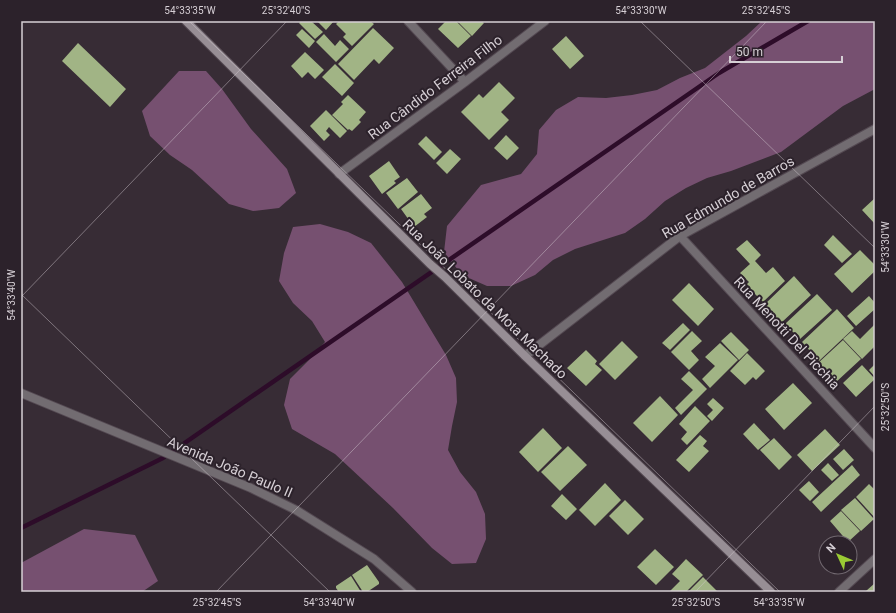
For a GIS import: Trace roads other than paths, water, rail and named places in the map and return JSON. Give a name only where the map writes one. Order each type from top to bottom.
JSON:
[{"type":"main road","name":"Rua João Lobato da Mota Machado","points":[[186,21],[430,264],[771,592]]},
{"type":"street","points":[[408,21],[465,82]]},
{"type":"street","name":"Rua Cândido Ferreira Filho","points":[[339,174],[465,82],[545,21]]},
{"type":"street","name":"Rua Edmundo de Barros","points":[[525,356],[680,236],[874,130]]},
{"type":"street","name":"Rua Menotti Del Picchia","points":[[680,236],[875,448]]},
{"type":"street","name":"Avenida João Paulo II","points":[[21,393],[251,488],[296,510],[374,559],[412,592]]},
{"type":"street","points":[[839,592],[875,559]]},
{"type":"waterway","points":[[21,528],[163,458],[719,73],[808,21]]}]
